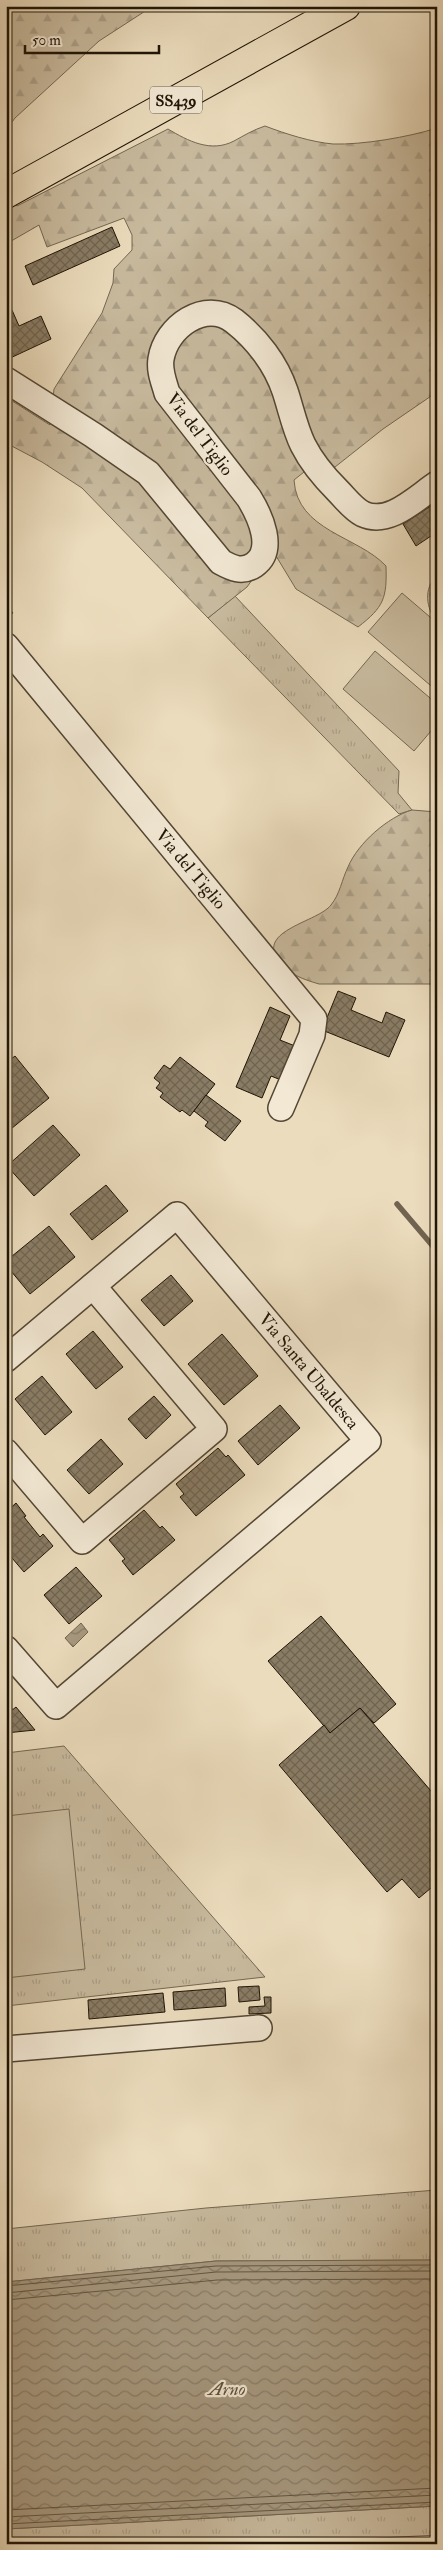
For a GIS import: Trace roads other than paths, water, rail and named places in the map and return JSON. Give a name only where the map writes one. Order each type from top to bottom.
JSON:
[{"type":"main road","name":"SS439","points":[[6,194],[346,6]]},
{"type":"street","name":"Via del Tiglio","points":[[6,380],[93,435],[148,473],[221,562],[234,569],[249,568],[259,562],[264,552],[265,537],[260,516],[250,498],[167,393],[162,375],[161,359],[168,340],[183,324],[195,315],[213,312],[233,320],[262,348],[284,389],[302,444],[312,462],[362,513],[374,517],[393,514],[437,484]]},
{"type":"street","name":"Via del Tiglio","points":[[6,646],[302,1002],[314,1019],[312,1034],[281,1108]]},
{"type":"street","name":"Via Santa Ubaldesca","points":[[6,1359],[176,1215],[368,1441],[56,1706],[6,1649]]},
{"type":"street","points":[[6,1452],[82,1541],[214,1429],[93,1286]]},
{"type":"street","points":[[6,2049],[259,2028]]},
{"type":"water","points":[[81,1623],[88,1632],[73,1647],[65,1638]]},
{"type":"water","name":"Arno","points":[[437,2260],[437,2506],[6,2529],[6,2282],[216,2261]]},
{"type":"waterway","points":[[397,1204],[437,1251]]}]
